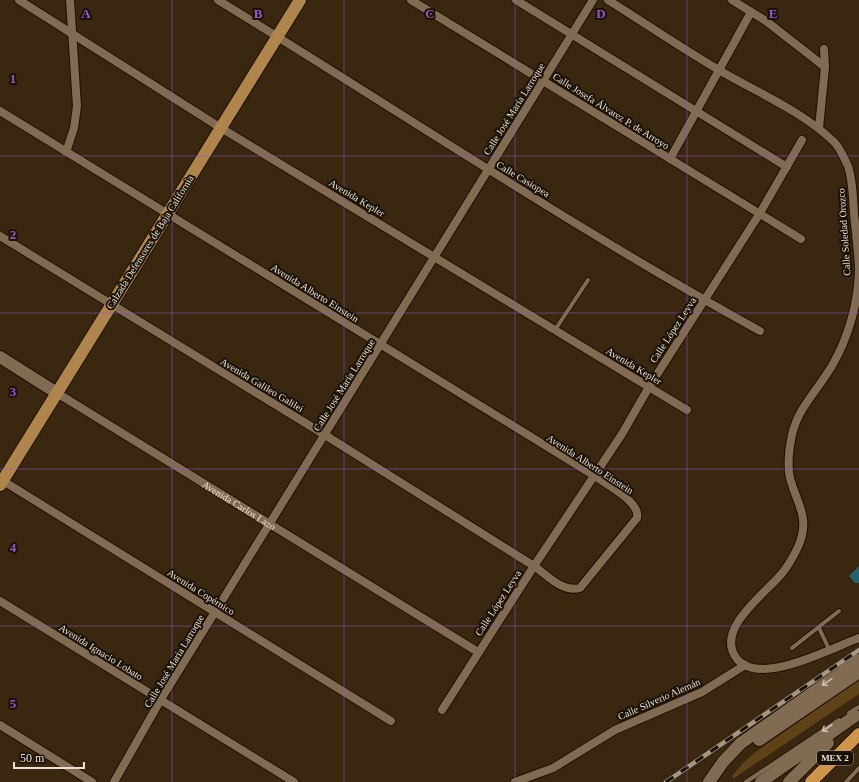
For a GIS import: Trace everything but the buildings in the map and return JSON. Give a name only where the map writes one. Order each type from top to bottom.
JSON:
[{"type":"highway","name":"MEX 2","points":[[810,782],[859,734]]},
{"type":"main road","name":"Calzada Defensores de Baja California","points":[[1,482],[58,393],[300,0]]},
{"type":"main road","name":"Avenida Carlos Lazo","points":[[0,357],[58,393]]},
{"type":"main road","points":[[709,782],[723,762],[741,743],[859,660]]},
{"type":"main road","points":[[718,782],[744,751],[859,672]]},
{"type":"main road","points":[[761,782],[858,711]]},
{"type":"main road","points":[[789,782],[858,711]]},
{"type":"street","name":"Avenida Kepler","points":[[19,0],[221,128],[687,410]]},
{"type":"street","points":[[66,152],[74,128],[77,106],[70,0]]},
{"type":"street","name":"Calle Casiopea","points":[[218,0],[488,170],[760,332]]},
{"type":"street","name":"Calle Josefa Álvarez P. de Arroyo","points":[[411,0],[801,239]]},
{"type":"street","points":[[516,0],[787,167]]},
{"type":"street","name":"Calle José María Larroque","points":[[114,782],[160,701],[594,0]]},
{"type":"street","name":"Calle Soledad Orozco","points":[[608,0],[719,70],[819,128],[836,144],[848,168],[853,196],[859,268],[856,303],[834,362],[824,380],[800,410],[792,433],[788,457],[790,476],[802,508],[803,528],[801,539],[784,572],[746,611],[736,624],[732,637],[732,649],[737,658],[745,665]]},
{"type":"street","points":[[732,0],[766,20],[825,67]]},
{"type":"street","points":[[670,159],[751,12]]},
{"type":"street","points":[[819,128],[825,67],[824,49]]},
{"type":"street","name":"Avenida Alberto Einstein","points":[[0,111],[380,346],[595,476],[634,504],[637,518],[580,588],[574,590]]},
{"type":"street","name":"Calle López Leyva","points":[[442,710],[534,566],[595,476],[649,387],[760,213],[802,140]]},
{"type":"street","name":"Avenida Galileo Galilei","points":[[0,236],[325,435],[534,566],[566,589],[574,590]]},
{"type":"street","name":"Avenida Carlos Lazo","points":[[58,393],[478,652]]},
{"type":"street","name":"Avenida Copérnico","points":[[1,482],[391,721]]},
{"type":"street","name":"Avenida Ignacio Lobato","points":[[0,601],[160,701],[294,782]]},
{"type":"street","points":[[745,665],[755,670],[794,664],[859,638]]},
{"type":"street","name":"Calle Silverio Alemán","points":[[515,782],[553,768],[615,730],[702,692],[745,665]]},
{"type":"street","points":[[0,725],[92,782]]},
{"type":"lane","points":[[555,330],[588,280]]},
{"type":"lane","points":[[792,648],[839,611]]},
{"type":"lane","points":[[819,628],[829,649]]},
{"type":"lane","points":[[746,782],[858,711]]},
{"type":"lane","points":[[846,782],[859,768]]},
{"type":"shaded area","points":[[859,680],[859,694],[734,778],[732,776],[744,762],[757,751]]},
{"type":"water","points":[[859,566],[859,583],[855,583],[849,576]]},
{"type":"railway","points":[[666,782],[859,650]]}]
